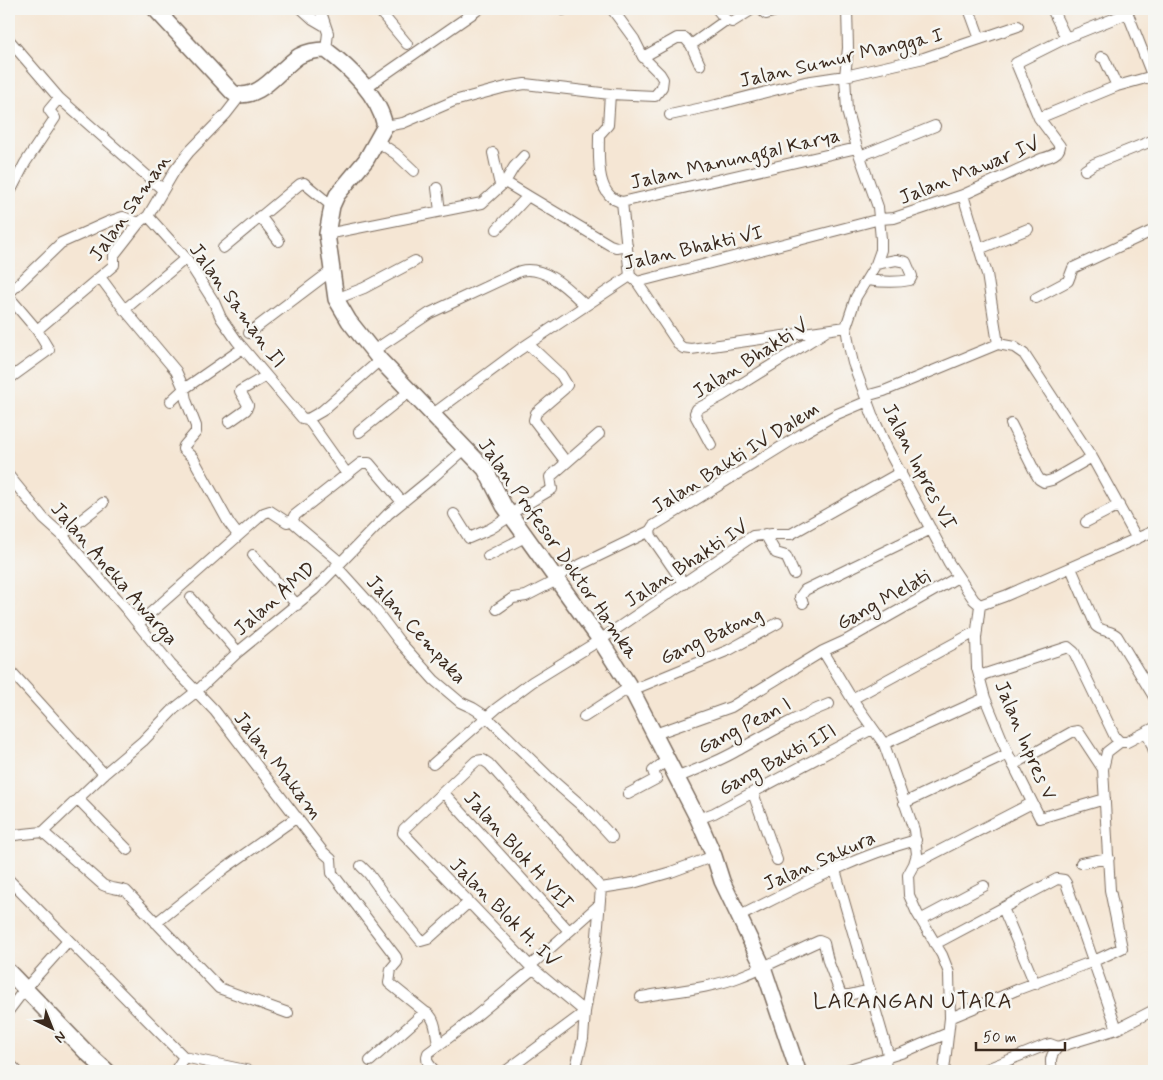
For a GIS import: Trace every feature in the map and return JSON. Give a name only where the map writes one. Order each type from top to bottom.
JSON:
[{"type":"street","points":[[302,9],[313,19],[325,26]]},
{"type":"street","points":[[320,9],[328,33],[326,50]]},
{"type":"street","points":[[378,9],[407,44]]},
{"type":"street","points":[[365,88],[479,9]]},
{"type":"street","points":[[163,12],[227,88],[240,96],[255,92],[270,82],[298,56],[312,50],[326,50],[365,88],[379,110],[385,126],[403,123],[454,101],[506,87],[525,84],[610,94],[649,97],[656,95],[662,87],[663,79],[643,57],[634,39],[612,9]]},
{"type":"street","points":[[717,9],[726,20],[732,22],[753,9]]},
{"type":"street","points":[[760,9],[766,14],[782,9]]},
{"type":"street","name":"Jalan Inpres VI","points":[[847,9],[848,48],[845,76],[847,112],[880,220],[881,250],[876,264],[856,297],[846,327],[853,362],[873,417],[887,448],[958,576],[974,600],[980,605]]},
{"type":"street","points":[[970,9],[980,39]]},
{"type":"street","points":[[1052,9],[1066,38]]},
{"type":"street","points":[[1039,118],[1016,63],[1127,11],[1154,78]]},
{"type":"street","points":[[691,45],[726,20]]},
{"type":"street","name":"Jalan Sumur Mangga I","points":[[670,115],[805,82],[845,76],[924,58],[1018,26]]},
{"type":"street","points":[[643,57],[677,38],[685,38],[691,45],[700,66]]},
{"type":"street","points":[[9,40],[59,98],[163,190]]},
{"type":"street","points":[[1101,57],[1104,58],[1117,86]]},
{"type":"street","name":"Jalan Mawar IV","points":[[880,220],[894,218],[963,196],[1057,153],[1060,146],[1057,140],[1039,118],[1117,86],[1154,78]]},
{"type":"street","name":"Jalan Manunggal Karya","points":[[610,94],[608,125],[599,135],[600,175],[609,194],[617,201],[622,202],[858,152],[935,126]]},
{"type":"street","name":"Jalan Saman","points":[[37,330],[114,265],[114,255],[139,223],[148,216],[175,170],[240,96]]},
{"type":"street","points":[[9,194],[26,163],[55,118],[49,110],[59,98]]},
{"type":"street","name":"Jalan Profesor Doktor Hamka","points":[[385,126],[366,160],[337,195],[332,206],[327,234],[336,299],[349,321],[377,355],[485,470],[510,515],[600,640],[631,688],[698,819],[714,856],[722,881],[762,967],[798,1071]]},
{"type":"street","points":[[1085,170],[1094,164],[1154,140]]},
{"type":"street","points":[[377,142],[403,159],[414,171]]},
{"type":"street","points":[[493,153],[499,181],[505,182],[610,244],[616,247],[626,245]]},
{"type":"street","points":[[327,234],[482,203],[505,182],[514,167],[524,156]]},
{"type":"street","points":[[223,248],[300,184],[304,184],[332,206]]},
{"type":"street","points":[[437,188],[440,211]]},
{"type":"street","points":[[497,229],[528,196]]},
{"type":"street","points":[[963,196],[990,290],[998,344],[1014,347],[1024,354],[1092,458],[1137,539]]},
{"type":"street","points":[[622,202],[626,245],[634,279],[682,348],[691,349],[846,327]]},
{"type":"street","name":"Jalan Saman II","points":[[148,216],[186,258],[214,302],[221,318],[243,348],[304,418],[347,474]]},
{"type":"street","points":[[260,216],[279,241]]},
{"type":"street","points":[[9,293],[63,242],[123,217],[139,223]]},
{"type":"street","name":"Jalan Bhakti VI","points":[[433,414],[528,344],[585,305],[634,279],[880,220]]},
{"type":"street","points":[[979,249],[1028,229]]},
{"type":"street","points":[[1036,298],[1068,281],[1073,268],[1154,230]]},
{"type":"street","points":[[124,310],[186,258]]},
{"type":"street","points":[[867,280],[880,282],[905,281],[910,280],[912,276],[906,262],[896,260],[876,264]]},
{"type":"street","points":[[336,299],[364,288],[415,261]]},
{"type":"street","points":[[304,418],[322,411],[377,355],[430,313],[520,270],[526,269],[545,274],[564,284],[585,305]]},
{"type":"street","points":[[249,333],[320,278],[331,272]]},
{"type":"street","points":[[100,277],[124,310],[171,363],[184,389],[196,426],[196,432],[183,449],[193,458],[229,523],[238,535]]},
{"type":"street","points":[[9,298],[37,330],[49,350],[9,380]]},
{"type":"street","name":"Jalan Bhakti V","points":[[711,444],[696,417],[697,408],[722,396],[828,330]]},
{"type":"street","points":[[528,344],[561,375],[567,384],[564,389],[536,413],[534,420],[566,462]]},
{"type":"street","name":"Jalan Bakti IV Dalem","points":[[684,584],[651,536],[650,531],[653,526],[805,432],[867,398],[998,344]]},
{"type":"street","points":[[171,401],[184,389],[243,348]]},
{"type":"street","points":[[229,422],[246,410],[248,405],[240,391],[266,376]]},
{"type":"street","points":[[359,432],[410,391]]},
{"type":"street","points":[[1011,424],[1036,474],[1044,482],[1052,480],[1092,458]]},
{"type":"street","points":[[454,514],[469,538],[490,528],[552,488],[550,477],[599,434]]},
{"type":"street","name":"Jalan AMD","points":[[43,832],[104,774],[143,741],[174,709],[197,691],[238,652],[314,590],[402,502],[466,448]]},
{"type":"street","points":[[138,624],[267,511],[281,516],[287,522],[293,520],[294,516],[361,463],[369,463],[402,502]]},
{"type":"street","name":"Jalan Bhakti IV","points":[[600,640],[753,536],[791,534],[900,472]]},
{"type":"street","name":"Jalan Aneka Awarga","points":[[9,476],[44,519],[62,535],[171,665],[197,691]]},
{"type":"street","points":[[62,535],[104,503]]},
{"type":"street","points":[[1086,522],[1118,505]]},
{"type":"street","name":"Jalan Cempaka","points":[[293,520],[338,564],[399,641],[434,680],[460,702],[487,716],[550,779],[590,813],[612,837]]},
{"type":"street","points":[[803,603],[800,597],[805,590],[931,529]]},
{"type":"street","points":[[498,609],[513,598],[526,596],[556,578],[650,531]]},
{"type":"street","points":[[980,605],[1071,568],[1154,531]]},
{"type":"street","points":[[764,534],[776,554],[786,556],[794,574]]},
{"type":"street","points":[[488,556],[525,537]]},
{"type":"street","points":[[253,556],[297,605]]},
{"type":"street","points":[[1071,568],[1096,626],[1105,631],[1113,632],[1117,636],[1154,697]]},
{"type":"street","name":"Gang Melati","points":[[655,734],[732,707],[823,651],[845,641],[958,576]]},
{"type":"street","points":[[191,598],[238,652]]},
{"type":"street","name":"Jalan Inpres V","points":[[980,605],[977,631],[978,668],[985,698],[1013,765],[1040,818],[1105,799]]},
{"type":"street","name":"Gang Batong","points":[[584,717],[631,688],[729,650],[778,624]]},
{"type":"street","points":[[852,699],[977,631]]},
{"type":"street","points":[[433,764],[487,716],[532,682],[600,640]]},
{"type":"street","name":"Jalan Inpres V","points":[[979,676],[1068,647],[1074,652],[1115,737],[1120,742]]},
{"type":"street","points":[[823,651],[852,699],[884,744],[916,840],[917,854],[908,875],[909,895],[949,973],[950,1018],[944,1071]]},
{"type":"street","points":[[11,674],[104,774]]},
{"type":"street","name":"Jalan Makam","points":[[197,691],[323,852],[332,860],[332,873],[396,957],[397,962],[391,969],[389,983],[424,1012]]},
{"type":"street","points":[[884,744],[985,698]]},
{"type":"street","name":"Gang Pean I","points":[[676,778],[732,753],[806,713],[829,704]]},
{"type":"street","name":"Gang Bakti III","points":[[698,819],[753,793],[872,729]]},
{"type":"street","points":[[950,1018],[1122,948],[1110,890],[1103,769],[1107,752],[1120,742],[1127,742],[1151,730],[1154,751]]},
{"type":"street","points":[[1013,765],[1072,732],[1078,731],[1103,769]]},
{"type":"street","points":[[904,803],[1008,754]]},
{"type":"street","points":[[443,792],[476,762],[483,760],[489,764],[602,888]]},
{"type":"street","points":[[628,794],[656,779],[653,771],[667,760]]},
{"type":"street","name":"Jalan Blok H. IV","points":[[443,792],[404,828],[403,834],[532,967],[585,1012]]},
{"type":"street","name":"Jalan Blok H VII","points":[[443,792],[569,931]]},
{"type":"street","points":[[753,793],[777,860]]},
{"type":"street","points":[[78,799],[128,850]]},
{"type":"street","points":[[914,864],[1032,802]]},
{"type":"street","points":[[156,923],[225,868],[297,817]]},
{"type":"street","points":[[9,838],[14,835],[43,832],[103,885],[126,892],[219,988],[288,1013]]},
{"type":"street","name":"Jalan Sakura","points":[[738,917],[806,882],[880,851],[916,840]]},
{"type":"street","points":[[602,888],[633,883],[671,872],[714,856]]},
{"type":"street","points":[[1081,863],[1109,858]]},
{"type":"street","points":[[361,866],[421,941],[428,940],[469,902]]},
{"type":"street","points":[[835,870],[870,990],[888,1071]]},
{"type":"street","points":[[935,944],[1057,879],[1064,880],[1117,1029]]},
{"type":"street","points":[[9,880],[184,1057],[250,1071]]},
{"type":"street","points":[[922,919],[984,886]]},
{"type":"street","points":[[575,1071],[583,1039],[585,1012],[596,948],[602,888]]},
{"type":"street","points":[[435,1071],[428,1064],[426,1057],[428,1053],[459,1030],[532,967],[599,905]]},
{"type":"street","points":[[1003,908],[1035,984]]},
{"type":"street","points":[[9,1010],[19,982],[68,941]]},
{"type":"street","points":[[641,997],[701,987],[739,977],[822,941],[841,995],[870,990]]},
{"type":"street","points":[[19,982],[86,1052],[107,1071]]},
{"type":"street","points":[[1052,1071],[1050,1061],[1052,1054],[1058,1047],[1117,1029],[1154,1010]]},
{"type":"street","points":[[370,1061],[424,1012],[433,1019],[438,1045]]},
{"type":"street","points":[[506,1071],[585,1012]]},
{"type":"street","points":[[843,1071],[886,1057],[948,1032]]},
{"type":"street","points":[[982,1071],[1046,1045],[1050,1044],[1058,1047]]},
{"type":"street","points":[[175,1071],[184,1057]]},
{"type":"street","points":[[9,1063],[17,1071]]},
{"type":"district","name":"LARANGAN UTARA","points":[[913,1000]]}]
